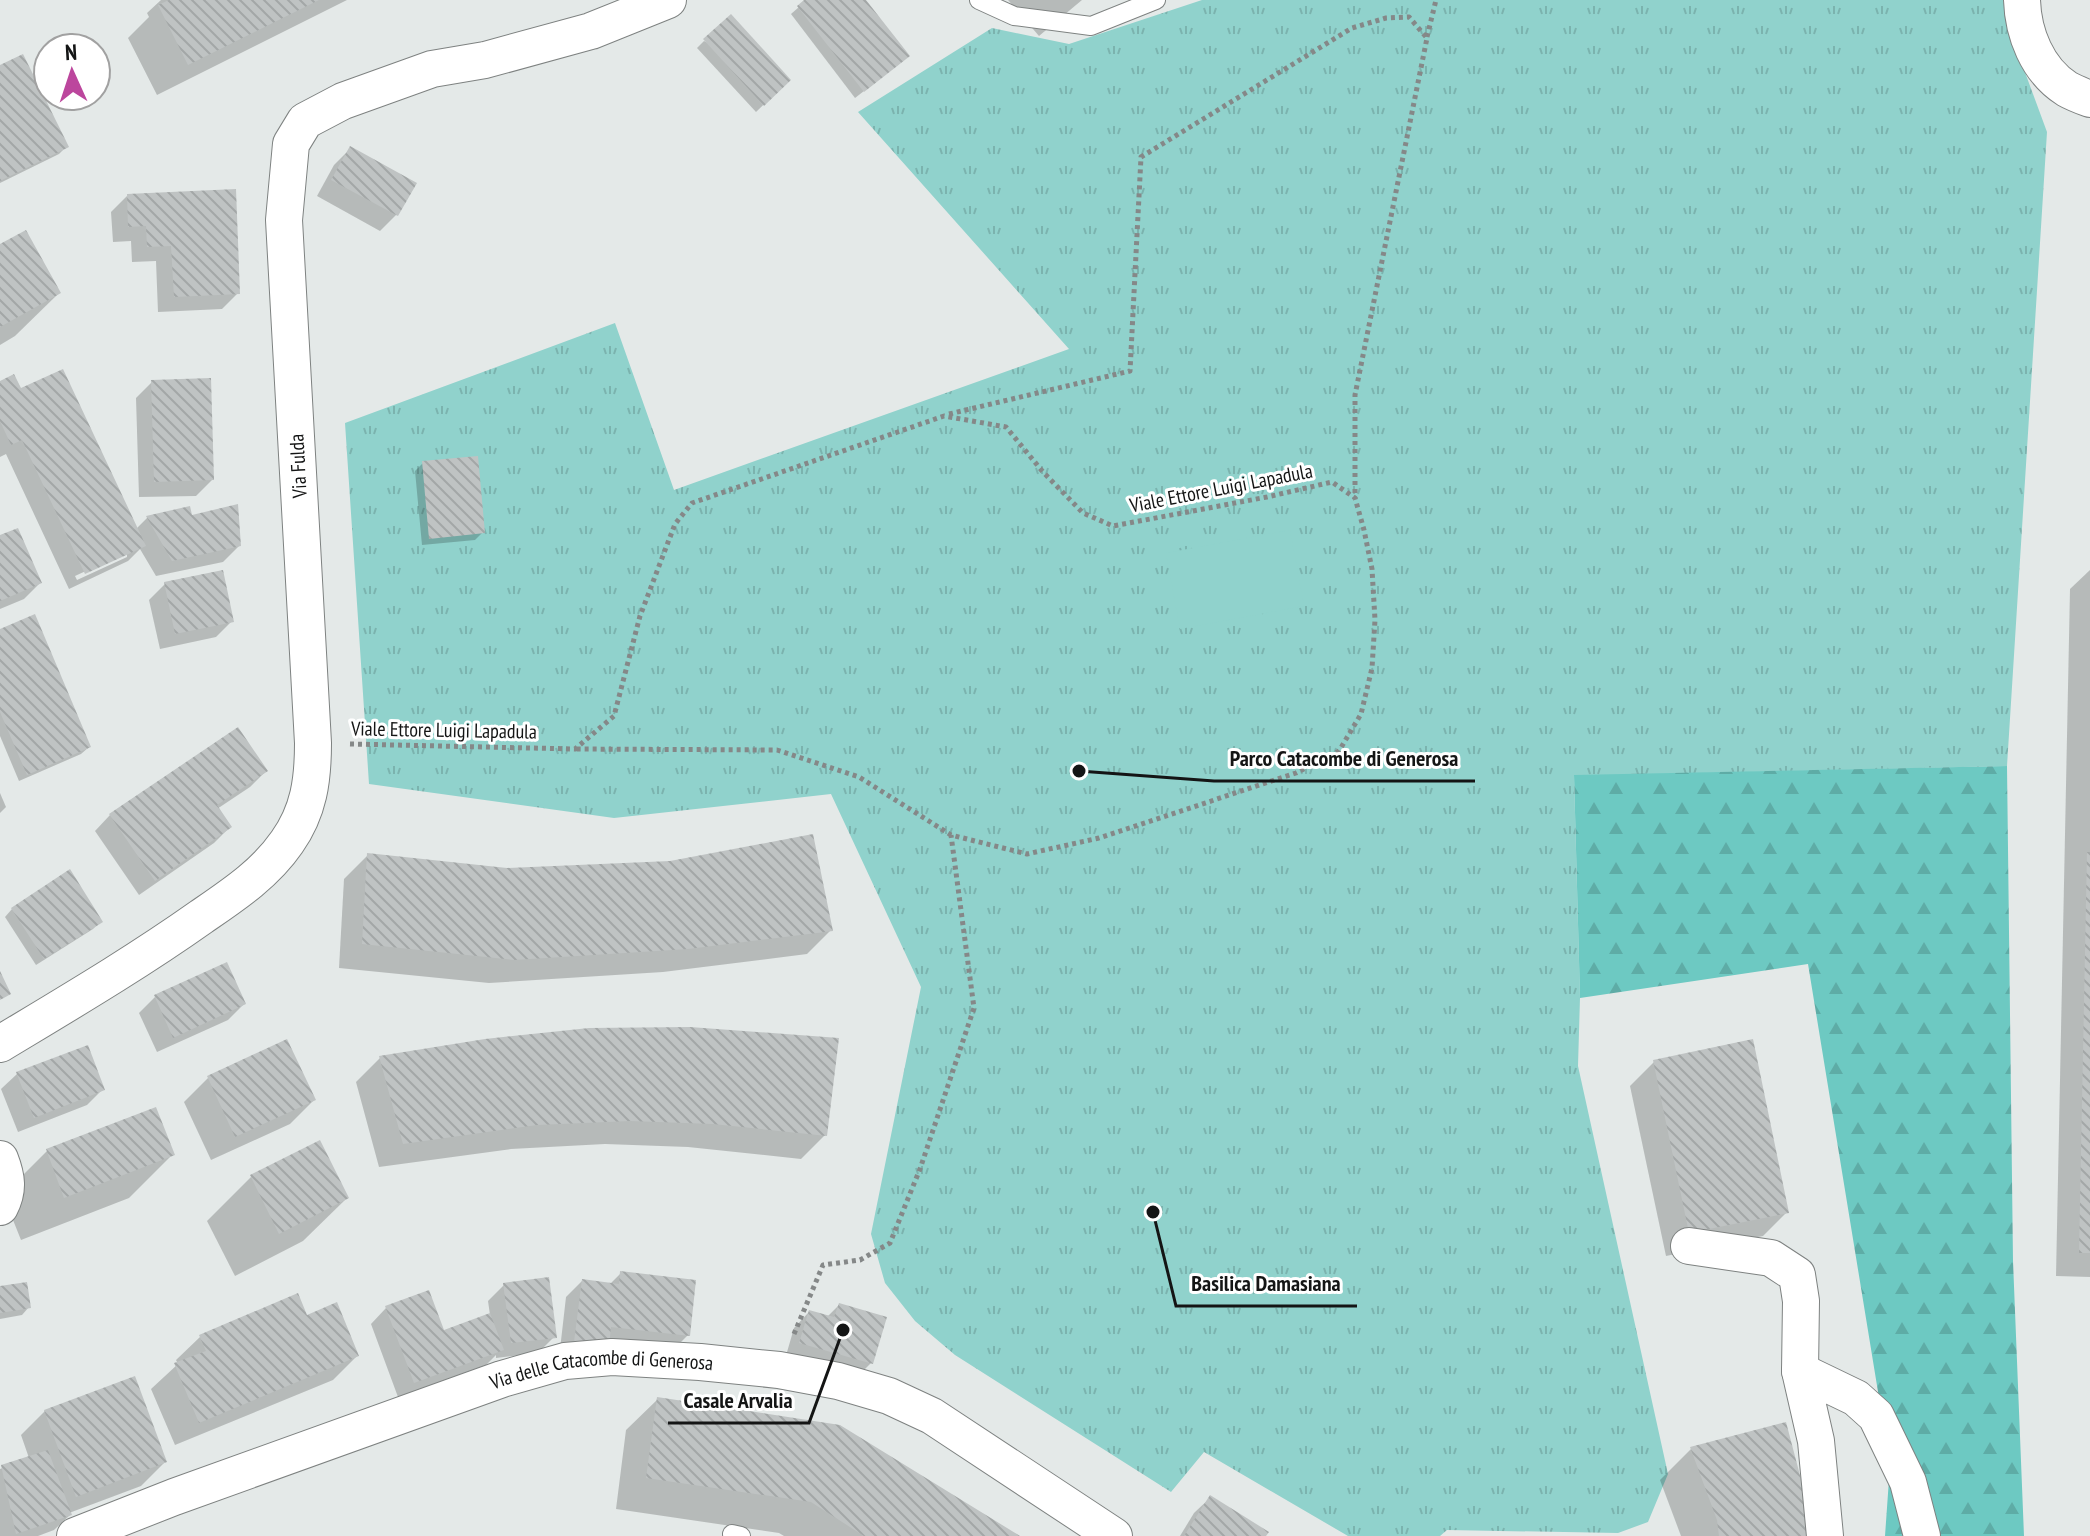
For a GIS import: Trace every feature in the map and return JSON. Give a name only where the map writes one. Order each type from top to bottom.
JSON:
[{"type":"street","points":[[2022,0],[2027,32],[2041,64],[2068,89],[2090,99]]},
{"type":"street","name":"Via Fulda","points":[[0,1044],[152,952],[246,886],[269,866],[289,840],[305,810],[313,776],[313,743],[284,220],[291,144],[305,121],[343,101],[432,69],[485,60],[591,31],[659,2]]},
{"type":"street","points":[[0,1159],[7,1178],[5,1197],[0,1207]]},
{"type":"street","points":[[1689,1246],[1771,1258],[1797,1275],[1801,1301],[1800,1371],[1816,1441],[1825,1536]]},
{"type":"street","name":"Via delle Catacombe di Generosa","points":[[75,1536],[174,1497],[502,1379],[565,1361],[612,1357],[744,1365],[838,1381],[889,1396],[932,1416],[1114,1536]]},
{"type":"street","points":[[1800,1371],[1856,1398],[1876,1416],[1908,1482],[1922,1536]]},
{"type":"lane","points":[[979,0],[1014,16],[1091,26],[1156,0]]},
{"type":"path","points":[[1355,498],[1355,395],[1436,0]]},
{"type":"path","points":[[944,416],[1130,371],[1141,157],[1352,28],[1386,18],[1409,17],[1427,38]]},
{"type":"path","name":"Viale Ettore Luigi Lapadula","points":[[313,743],[575,749],[777,750],[859,777],[951,835],[1027,854],[1099,838],[1296,773],[1339,751],[1361,714],[1372,668],[1375,620],[1372,569],[1355,498],[1332,482],[1113,526],[1083,513],[1043,472],[1006,427],[944,416],[692,503],[675,524],[640,616],[614,716],[575,749]]},
{"type":"path","points":[[779,1370],[823,1265],[860,1260],[890,1243],[920,1169],[974,1008],[951,835]]},
{"type":"green space","points":[[1202,0],[2003,0],[2019,56],[2047,132],[2007,766],[1574,776],[1580,998],[1578,1066],[1668,1474],[1648,1522],[1618,1533],[1447,1530],[1440,1536],[1348,1536],[1204,1452],[1171,1492],[955,1355],[915,1321],[885,1283],[871,1234],[921,987],[831,794],[614,818],[369,784],[345,423],[615,323],[674,490],[1069,349],[858,112],[992,28],[1069,44]]},
{"type":"green space","points":[[1290,530],[1304,606],[1180,629],[1166,553]]},
{"type":"green space","points":[[2007,766],[2013,1261],[2024,1536],[1885,1536],[1890,1465],[1808,964],[1580,998],[1574,775]]},
{"type":"building","points":[[169,0],[319,0],[188,65],[158,5]]},
{"type":"building","points":[[804,0],[866,0],[910,56],[864,92],[797,6]]},
{"type":"building","points":[[731,14],[791,80],[764,106],[703,39]]},
{"type":"building","points":[[23,54],[32,72],[32,112],[52,112],[69,147],[0,181],[0,65]]},
{"type":"building","points":[[350,146],[417,183],[398,216],[331,180]]},
{"type":"building","points":[[236,189],[240,294],[174,297],[171,246],[147,247],[146,226],[128,227],[127,194]]},
{"type":"building","points":[[26,230],[61,293],[0,327],[0,244]]},
{"type":"building","points":[[63,369],[146,546],[85,574],[22,440],[11,445],[0,421],[0,381],[14,374],[21,388]]},
{"type":"building","points":[[211,378],[214,480],[154,482],[151,380]]},
{"type":"building","points":[[478,456],[485,533],[429,539],[422,461]]},
{"type":"building","points":[[238,504],[241,546],[172,561],[146,516],[190,506],[192,515]]},
{"type":"building","points":[[18,528],[42,583],[0,601],[0,535]]},
{"type":"building","points":[[223,570],[234,622],[175,634],[164,582]]},
{"type":"building","points":[[35,614],[91,747],[27,775],[0,712],[0,629]]},
{"type":"building","points":[[238,727],[268,771],[217,805],[232,827],[155,881],[109,814]]},
{"type":"building","points":[[813,834],[833,931],[688,949],[514,960],[362,944],[367,853],[507,868],[670,861]]},
{"type":"building","points":[[2087,852],[2090,852],[2090,1253],[2079,1253]]},
{"type":"building","points":[[70,869],[103,922],[44,959],[11,908]]},
{"type":"building","points":[[227,962],[246,1004],[173,1038],[154,995]]},
{"type":"building","points":[[0,971],[11,994],[0,1000]]},
{"type":"building","points":[[690,1027],[839,1038],[827,1136],[713,1124],[630,1121],[537,1125],[403,1144],[379,1056],[485,1039],[589,1028]]},
{"type":"building","points":[[287,1039],[316,1100],[235,1137],[207,1076]]},
{"type":"building","points":[[1753,1039],[1789,1213],[1689,1233],[1653,1060]]},
{"type":"building","points":[[88,1045],[105,1090],[34,1118],[16,1072]]},
{"type":"building","points":[[156,1107],[175,1155],[64,1198],[46,1149]]},
{"type":"building","points":[[320,1140],[349,1198],[279,1234],[250,1175]]},
{"type":"building","points":[[620,1271],[696,1280],[690,1336],[611,1327],[609,1346],[574,1342],[582,1279],[619,1284]]},
{"type":"building","points":[[549,1277],[557,1338],[511,1343],[503,1283]]},
{"type":"building","points":[[27,1282],[31,1308],[0,1313],[0,1286]]},
{"type":"building","points":[[429,1290],[444,1330],[490,1313],[504,1350],[414,1383],[385,1306]]},
{"type":"building","points":[[298,1293],[307,1315],[337,1302],[359,1356],[199,1423],[174,1363],[206,1351],[199,1335]]},
{"type":"building","points":[[839,1303],[887,1317],[873,1364],[799,1343],[809,1310],[834,1317]]},
{"type":"building","points":[[135,1376],[167,1462],[76,1497],[44,1410]]},
{"type":"building","points":[[657,1397],[840,1425],[1020,1536],[864,1536],[811,1502],[646,1478]]},
{"type":"building","points":[[1786,1422],[1807,1502],[1810,1536],[1719,1536],[1717,1520],[1690,1447]]},
{"type":"building","points":[[48,1450],[72,1515],[16,1534],[1,1465]]},
{"type":"building","points":[[1210,1495],[1269,1532],[1266,1536],[1184,1536]]},
{"type":"place","name":"Parco Catacombe di Generosa","points":[[1079,771]]},
{"type":"place","name":"Basilica Damasiana","points":[[1153,1212]]},
{"type":"place","name":"Casale Arvalia","points":[[843,1330]]}]
